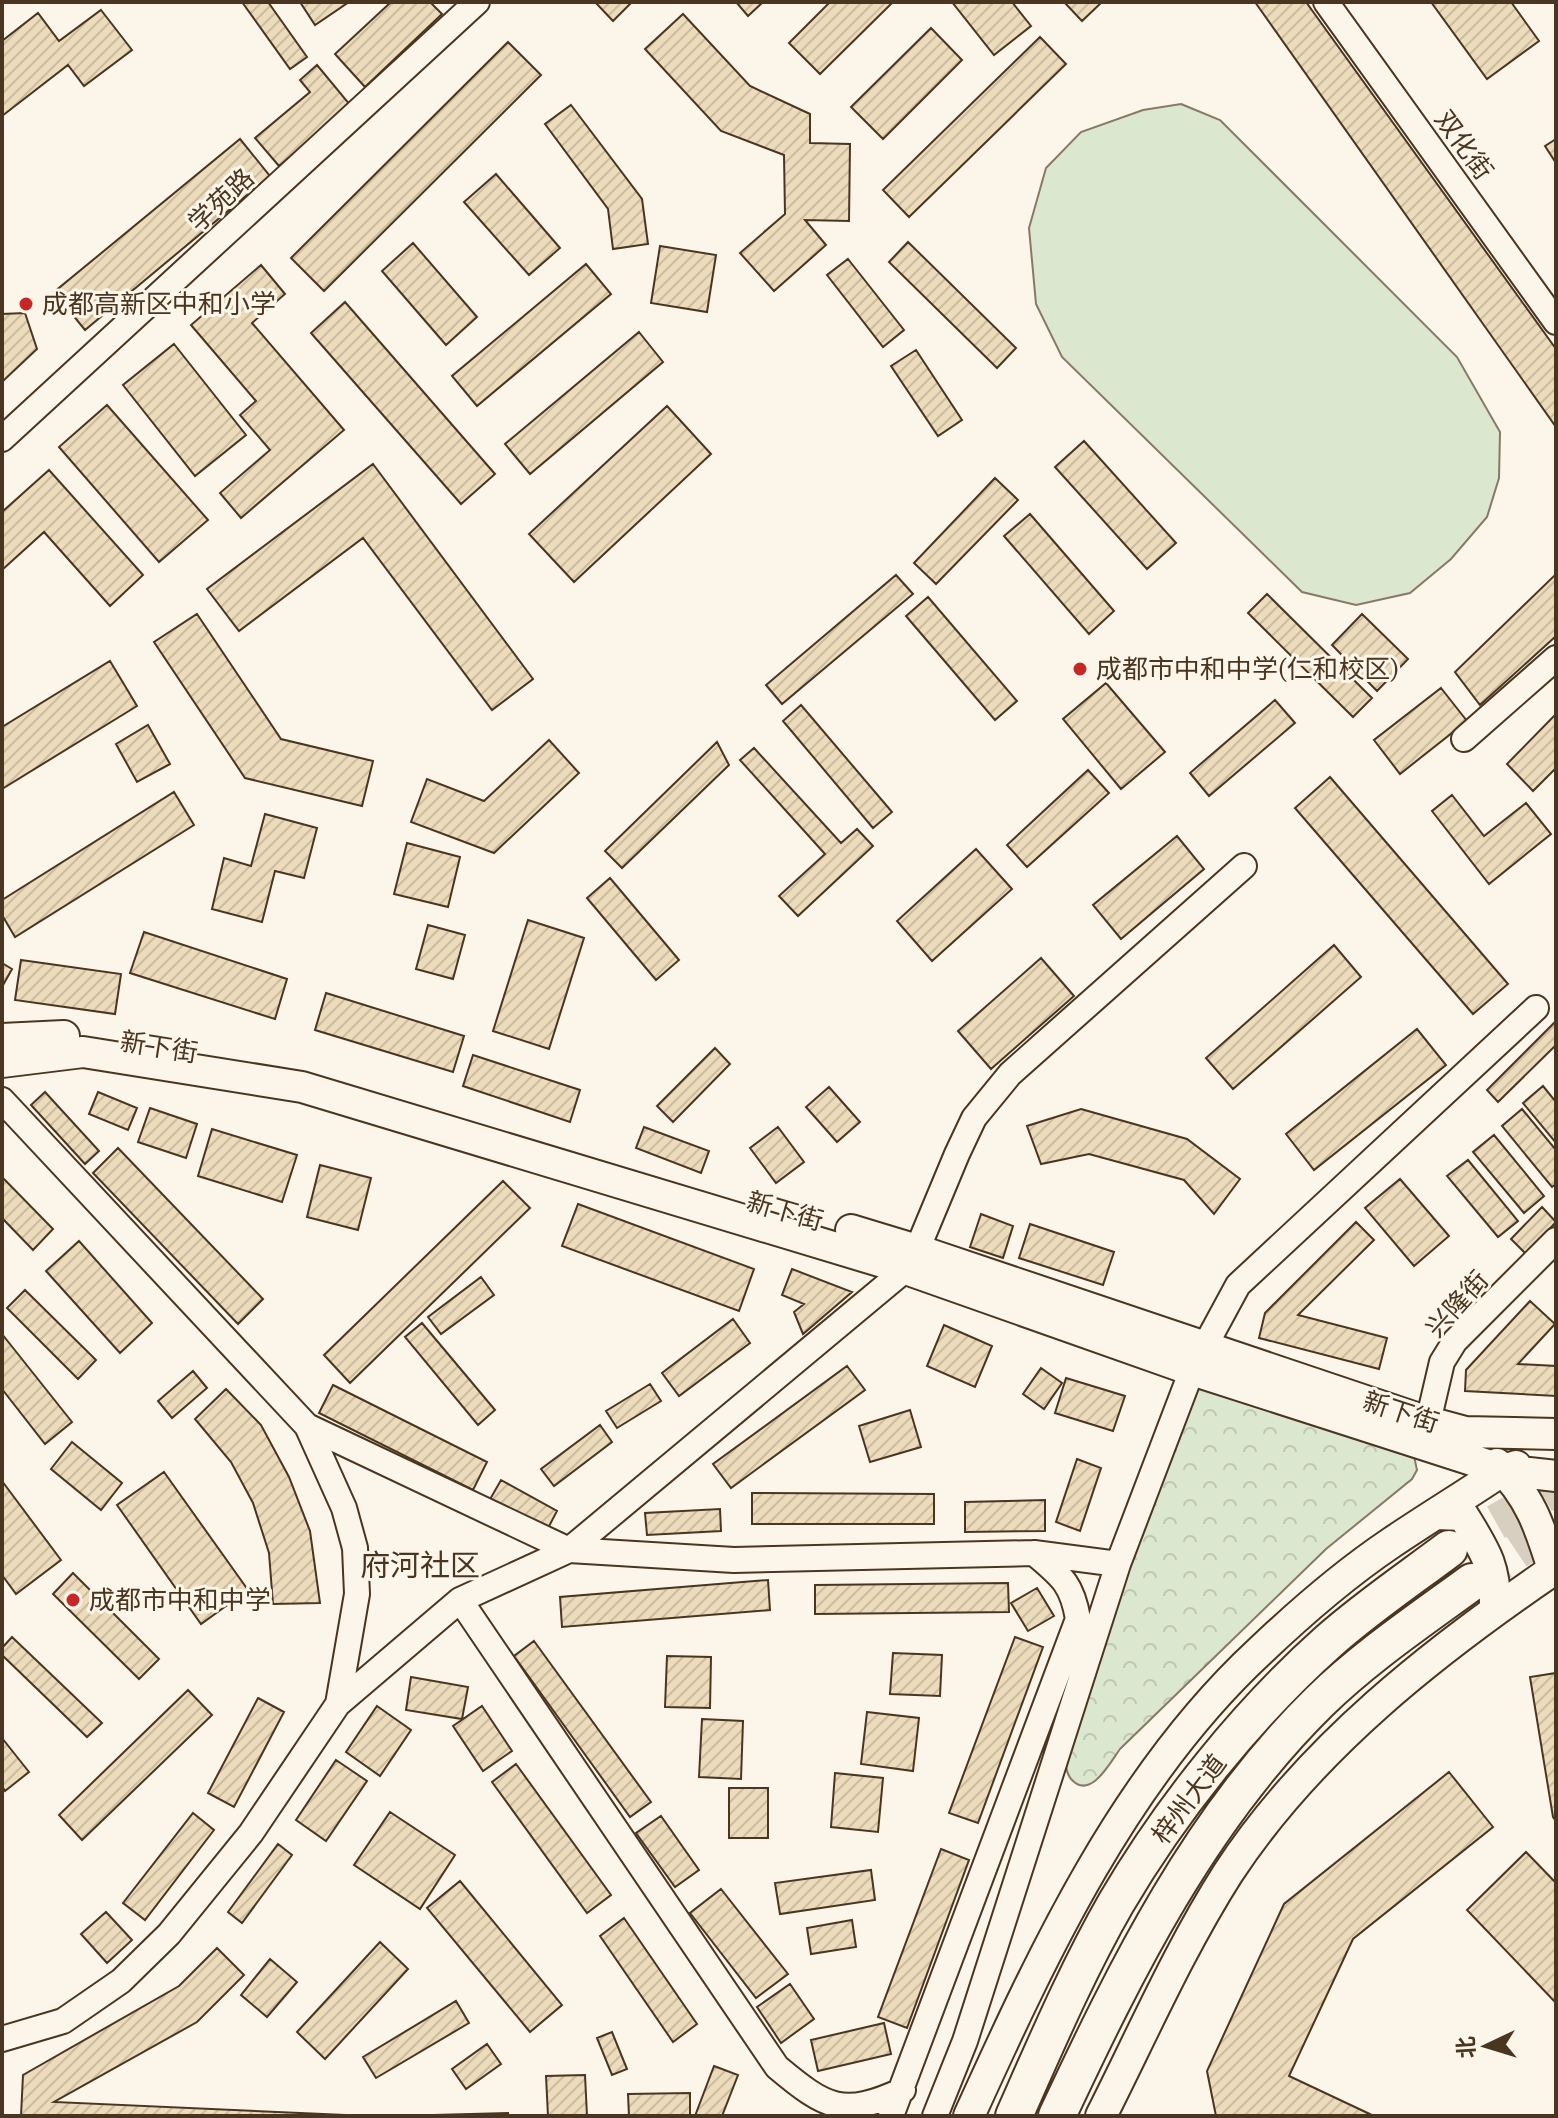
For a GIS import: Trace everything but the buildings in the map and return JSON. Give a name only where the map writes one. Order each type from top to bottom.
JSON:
[{"type":"highway","name":"梓州大道","points":[[1014,2116],[1069,1992],[1103,1928],[1173,1817],[1225,1751],[1330,1640],[1449,1549]]},
{"type":"highway","name":"梓州大道","points":[[1057,2116],[1145,1936],[1246,1782],[1320,1702],[1398,1635],[1483,1596]]},
{"type":"main road","name":"新下街","points":[[2,1039],[87,1035],[307,1070],[912,1259],[1198,1358],[1503,1470],[1556,1476]]},
{"type":"main road","name":"新下街","points":[[2,1062],[83,1052],[302,1087],[912,1259]]},
{"type":"main road","name":"新下街","points":[[1198,1358],[1465,1432],[1556,1434]]},
{"type":"main road","points":[[1465,1432],[1522,1492],[1537,1517],[1555,1568],[1483,1596]]},
{"type":"main road","points":[[969,2116],[1053,1940],[1100,1854],[1159,1766],[1211,1703],[1258,1652],[1339,1582],[1391,1543],[1503,1470],[1556,1454]]},
{"type":"main road","points":[[1101,2116],[1184,1952],[1229,1873],[1287,1796],[1496,1580],[1483,1549],[1463,1515],[1437,1514]]},
{"type":"street","name":"学苑路","points":[[2,439],[477,2]]},
{"type":"street","name":"双化街","points":[[1326,2],[1556,322]]},
{"type":"street","points":[[1464,739],[1556,658]]},
{"type":"street","points":[[2,2039],[63,2021],[121,1981],[150,1953],[251,1833],[338,1704],[460,1600],[569,1550],[912,1259],[974,1118],[1010,1074],[1244,866]]},
{"type":"street","points":[[935,2116],[965,2041],[1118,1564],[1198,1358],[1238,1285],[1536,1008]]},
{"type":"street","points":[[2,1100],[307,1426],[344,1508],[355,1548],[357,1594],[338,1704]]},
{"type":"street","name":"兴隆街","points":[[1428,1422],[1442,1362],[1455,1341],[1556,1240]]},
{"type":"street","points":[[307,1426],[569,1550],[734,1560],[1034,1553],[1118,1564]]},
{"type":"street","points":[[891,2116],[1078,1619],[1074,1594],[1059,1574],[1034,1553]]},
{"type":"street","points":[[460,1600],[777,2067],[807,2092],[832,2105],[856,2107],[881,2101],[903,2090]]},
{"type":"green space","points":[[1181,104],[1220,120],[1457,357],[1500,432],[1499,478],[1487,517],[1451,559],[1410,593],[1356,605],[1302,592],[1062,357],[1036,304],[1029,228],[1046,168],[1081,132],[1143,110]]},
{"type":"green space","points":[[1193,1382],[1414,1456],[1417,1470],[1412,1479],[1326,1549],[1120,1749],[1100,1776],[1086,1785],[1079,1785],[1068,1775],[1066,1755]]},
{"type":"tunnel","points":[[1449,1549],[1556,1488]]},
{"type":"tunnel","points":[[1472,1582],[1556,1525]]},
{"type":"place","name":"成都高新区中和小学","points":[[26,304]]},
{"type":"place","name":"成都市中和中学(仁和校区)","points":[[1080,669]]},
{"type":"place","name":"成都市中和中学","points":[[73,1600]]},
{"type":"district","name":"府河社区","points":[[420,1566]]}]
